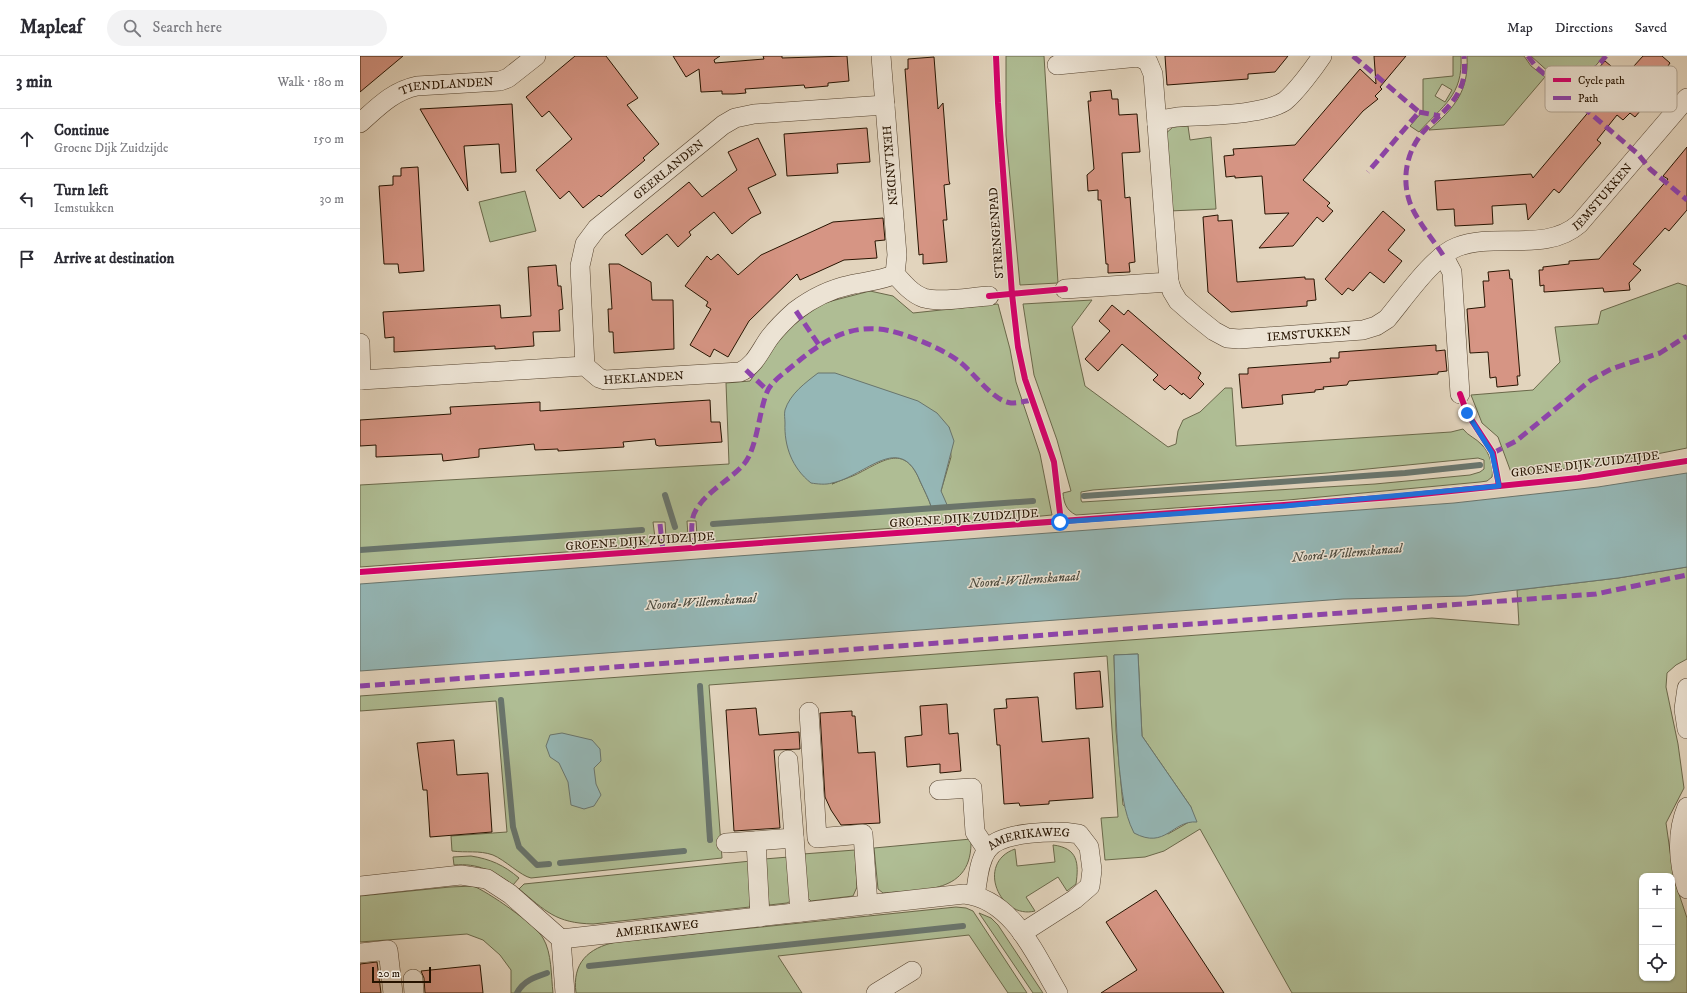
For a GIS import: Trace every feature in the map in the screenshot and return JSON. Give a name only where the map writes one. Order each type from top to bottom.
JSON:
[{"type":"street","name":"TIENDLANDEN","points":[[360,122],[392,95],[403,89],[417,86],[500,80],[508,78],[536,56]]},
{"type":"street","name":"HEKLANDEN","points":[[585,366],[599,378],[606,380],[740,372],[750,366],[770,337],[785,320],[816,298],[848,285],[874,282],[895,274],[897,255],[882,56]]},
{"type":"street","points":[[1157,124],[1165,119],[1177,116],[1259,110],[1274,107],[1286,100],[1322,56]]},
{"type":"street","name":"IEMSTUKKEN","points":[[1057,65],[1139,57],[1148,62],[1153,74],[1169,282],[1178,301],[1214,331],[1227,338],[1239,339],[1363,330],[1376,326],[1387,319],[1443,255],[1458,247],[1473,244],[1545,238],[1569,233],[1579,224],[1675,112]]},
{"type":"street","name":"IEMSTUKKEN","points":[[1677,110],[1687,98]]},
{"type":"street","name":"GEERLANDEN","points":[[585,366],[580,266],[585,244],[597,228],[723,125],[735,118],[754,114],[885,105]]},
{"type":"street","points":[[1443,255],[1452,272],[1460,394]]},
{"type":"street","points":[[895,274],[910,289],[923,298],[938,300],[989,296]]},
{"type":"street","points":[[1065,289],[1169,282]]},
{"type":"street","points":[[360,343],[360,381],[585,366]]},
{"type":"street","points":[[1687,688],[1684,709],[1687,729]]},
{"type":"street","points":[[808,712],[817,838],[863,834],[868,905]]},
{"type":"street","points":[[788,760],[800,912]]},
{"type":"street","points":[[939,790],[972,788],[976,832],[987,850]]},
{"type":"street","points":[[1687,807],[1679,840],[1680,860],[1687,889]]},
{"type":"street","name":"AMERIKAWEG","points":[[975,895],[982,860],[987,850],[995,843],[1009,837],[1067,832],[1079,834],[1089,847],[1092,870],[1090,886],[1075,899],[1022,933]]},
{"type":"street","points":[[726,843],[794,838]]},
{"type":"street","points":[[756,841],[760,917]]},
{"type":"street","points":[[360,886],[461,875],[487,879],[515,898],[561,939],[565,993]]},
{"type":"street","name":"AMERIKAWEG","points":[[561,939],[964,894],[975,895],[995,906],[1022,933],[1058,993]]},
{"type":"street","points":[[360,953],[388,950],[393,993]]},
{"type":"street","points":[[876,993],[912,971]]},
{"type":"green space","points":[[1006,56],[1044,56],[1058,283],[1020,285],[1006,135]]},
{"type":"green space","points":[[1453,56],[1461,56],[1459,81],[1450,99],[1419,132],[1410,126],[1423,111],[1423,79],[1453,76]],"holes":[[[1442,84],[1452,90],[1445,102],[1435,96]]]},
{"type":"green space","points":[[1467,56],[1524,56],[1531,66],[1545,77],[1504,125],[1429,130],[1446,114],[1458,98],[1465,80]]},
{"type":"green space","points":[[1531,56],[1604,56],[1595,66],[1545,66],[1545,69]]},
{"type":"green space","points":[[1188,126],[1190,140],[1211,137],[1216,209],[1169,211],[1163,136],[1173,127]]},
{"type":"green space","points":[[525,191],[536,231],[490,242],[479,202]]},
{"type":"green space","points":[[1678,283],[1687,286],[1687,448],[1611,463],[1512,475],[1498,437],[1482,423],[1471,395],[1533,390],[1560,362],[1555,327],[1598,324],[1601,311]]},
{"type":"green space","points":[[870,291],[893,296],[913,313],[998,304],[1010,349],[1016,382],[1040,454],[1052,515],[704,542],[697,536],[696,521],[687,521],[688,536],[685,541],[669,542],[666,538],[665,522],[653,522],[655,538],[652,545],[648,546],[360,567],[360,485],[729,464],[726,383],[750,381],[785,332],[820,304]],"holes":[[[949,427],[951,457],[941,491],[932,509],[914,469],[907,462],[900,459],[892,458],[883,461],[855,475],[832,484]]]},
{"type":"green space","points":[[1092,300],[1072,327],[1085,386],[1168,447],[1176,444],[1178,431],[1183,420],[1200,412],[1225,388],[1232,388],[1236,446],[1451,432],[1463,429],[1487,451],[1492,465],[1492,477],[1487,481],[1480,482],[1288,500],[1076,515],[1066,506],[1064,500],[1063,493],[1071,491],[1057,440],[1034,375],[1023,304]],"holes":[[[1478,458],[1484,460],[1484,469],[1470,475],[1375,484],[1082,502],[1081,500],[1081,492],[1093,490],[1327,473]]]},
{"type":"green space","points":[[1687,567],[1687,659],[1676,665],[1667,673],[1666,687],[1678,744],[1684,788],[1666,823],[1673,873],[1639,873],[1639,981],[1675,981],[1675,882],[1687,918],[1687,993],[1292,993],[1200,829],[1164,851],[1145,857],[1105,860],[1101,818],[1118,817],[1107,656],[709,685],[722,858],[531,878],[527,877],[503,860],[493,855],[452,851],[451,836],[507,832],[496,701],[360,711],[360,696],[1432,618],[1519,625],[1517,590],[1618,578]],"holes":[[[1138,654],[1142,736],[1191,807],[1192,812],[1189,822],[1168,834],[1123,805],[1116,731],[1114,655]]]},
{"type":"green space","points":[[971,839],[969,857],[964,870],[955,880],[943,886],[914,891],[883,893],[878,889],[874,848]]},
{"type":"green space","points":[[1053,845],[1068,849],[1075,858],[1077,863],[1076,884],[1067,891],[1058,877],[1026,897],[1035,911],[1022,911],[1011,907],[1003,899],[997,889],[995,877],[996,866],[1003,856],[1015,849],[1017,866],[1055,862]]},
{"type":"green space","points":[[855,850],[857,887],[853,896],[811,901],[808,898],[803,854]]},
{"type":"green space","points":[[471,856],[496,863],[519,878],[513,885],[485,869],[471,865],[454,865],[453,857]]},
{"type":"green space","points":[[789,857],[791,901],[787,903],[769,905],[764,859]]},
{"type":"green space","points":[[751,861],[750,907],[593,924],[580,923],[569,921],[552,914],[519,889],[524,884]]},
{"type":"green space","points":[[473,886],[489,894],[511,909],[539,932],[546,944],[550,958],[553,993],[511,993],[511,970],[500,955],[483,940],[467,934],[360,942],[360,896]]},
{"type":"green space","points":[[956,907],[966,908],[973,911],[1027,993],[1008,993],[969,935],[778,956],[802,993],[576,993],[575,982],[577,973],[584,958],[597,948],[616,942]]},
{"type":"green space","points":[[979,913],[991,918],[998,925],[1043,993],[1033,993]]},
{"type":"water","points":[[818,373],[835,373],[918,401],[937,413],[949,427],[954,441],[941,491],[948,507],[932,509],[912,466],[903,459],[892,458],[881,461],[845,479],[830,484],[811,483],[804,477],[790,456],[785,432],[785,412],[787,404],[794,394]]},
{"type":"water","name":"Noord-Willemskanaal","points":[[1687,473],[1687,567],[1618,578],[1466,596],[1343,599],[360,671],[360,584],[1454,503],[1598,487]]},
{"type":"water","points":[[1138,654],[1142,736],[1191,807],[1197,822],[1181,825],[1168,833],[1154,838],[1145,837],[1134,833],[1130,825],[1122,792],[1119,765],[1114,655]]},
{"type":"water","points":[[562,733],[592,740],[600,749],[601,761],[594,768],[596,784],[601,795],[594,806],[584,809],[571,805],[568,782],[559,763],[550,757],[546,746],[550,735]]},
{"type":"building","points":[[360,56],[403,56],[360,92]]},
{"type":"building","points":[[575,56],[606,56],[638,98],[627,105],[659,144],[643,158],[645,160],[601,197],[599,195],[583,208],[569,191],[560,199],[536,170],[572,139],[549,111],[542,117],[526,97]]},
{"type":"building","points":[[673,56],[720,56],[714,60],[715,63],[764,59],[763,56],[782,56],[782,58],[847,56],[849,81],[828,83],[828,86],[805,88],[804,85],[745,89],[746,93],[734,94],[722,94],[722,91],[701,92],[699,69],[686,77]]},
{"type":"building","points":[[1165,56],[1288,56],[1275,72],[1248,74],[1248,79],[1167,85]]},
{"type":"building","points":[[1374,56],[1406,56],[1380,87],[1382,89],[1375,96],[1378,99],[1363,111],[1303,180],[1330,203],[1327,206],[1333,211],[1323,222],[1317,217],[1293,246],[1259,248],[1289,213],[1265,214],[1262,176],[1235,178],[1235,176],[1226,177],[1224,156],[1234,155],[1233,149],[1295,145],[1360,69],[1376,84]]},
{"type":"building","points":[[1643,56],[1662,56],[1670,63],[1668,66],[1634,66]]},
{"type":"building","points":[[934,57],[938,109],[943,103],[950,184],[944,185],[947,220],[943,220],[947,262],[923,264],[923,254],[919,255],[905,69],[908,69],[908,59]]},
{"type":"building","points":[[1605,61],[1611,66],[1600,66]]},
{"type":"building","points":[[1111,90],[1112,99],[1118,99],[1119,115],[1137,114],[1140,152],[1122,153],[1125,198],[1130,197],[1135,262],[1129,263],[1130,272],[1108,273],[1101,200],[1098,200],[1098,190],[1088,191],[1087,175],[1094,169],[1088,101],[1091,101],[1090,92]]},
{"type":"building","points":[[512,104],[516,172],[501,173],[499,144],[464,146],[468,191],[420,109]]},
{"type":"building","points":[[1588,112],[1639,112],[1635,117],[1630,113],[1623,120],[1617,115],[1597,140],[1601,143],[1559,193],[1554,189],[1528,220],[1526,204],[1492,206],[1493,224],[1455,226],[1454,209],[1437,210],[1435,181],[1531,174],[1533,178]]},
{"type":"building","points":[[867,128],[870,162],[837,164],[838,173],[787,176],[784,134]]},
{"type":"building","points":[[758,138],[776,175],[748,188],[761,213],[751,218],[732,234],[714,212],[689,232],[691,235],[678,247],[667,234],[642,255],[625,235],[689,182],[702,197],[737,170],[728,152]]},
{"type":"building","points":[[1687,147],[1687,210],[1669,231],[1665,228],[1633,264],[1641,270],[1629,283],[1630,290],[1604,292],[1603,288],[1544,292],[1544,285],[1540,286],[1539,270],[1543,270],[1543,267],[1569,264],[1569,261],[1599,259],[1668,179],[1663,176]]},
{"type":"building","points":[[418,167],[424,271],[399,273],[398,264],[384,264],[379,186],[393,185],[393,176],[401,176],[401,168]]},
{"type":"building","points":[[1383,211],[1405,230],[1388,250],[1402,261],[1384,283],[1370,272],[1353,291],[1348,288],[1342,295],[1325,279]]},
{"type":"building","points":[[1218,215],[1218,221],[1232,220],[1237,282],[1305,277],[1305,279],[1314,279],[1316,300],[1307,301],[1307,306],[1231,312],[1208,292],[1203,217]]},
{"type":"building","points":[[883,218],[885,240],[875,241],[877,258],[844,260],[800,280],[797,274],[749,321],[728,357],[714,349],[710,357],[690,345],[711,309],[706,306],[708,302],[685,286],[707,256],[711,260],[718,254],[738,275],[761,255],[833,222]]},
{"type":"building","points":[[609,264],[619,264],[651,282],[652,300],[673,300],[674,349],[614,353],[613,332],[609,332],[608,309],[612,309]]},
{"type":"building","points":[[556,265],[558,286],[561,286],[563,309],[559,310],[560,331],[533,332],[534,346],[495,349],[495,346],[394,352],[394,337],[385,338],[383,312],[500,305],[501,318],[531,316],[528,267]]},
{"type":"building","points":[[1509,270],[1510,279],[1512,279],[1520,376],[1517,376],[1518,385],[1497,387],[1496,377],[1490,378],[1488,352],[1470,353],[1467,309],[1485,307],[1483,281],[1489,281],[1488,272]]},
{"type":"building","points":[[1112,305],[1124,315],[1128,310],[1201,373],[1198,378],[1204,384],[1190,399],[1183,393],[1182,395],[1170,385],[1165,390],[1153,380],[1158,375],[1122,344],[1098,371],[1085,359],[1110,331],[1099,321]]},
{"type":"building","points":[[1436,345],[1436,351],[1445,350],[1447,371],[1438,372],[1438,374],[1349,381],[1347,385],[1323,387],[1324,389],[1315,390],[1315,392],[1282,395],[1283,404],[1242,408],[1239,374],[1248,374],[1248,368],[1331,362],[1330,358],[1339,358],[1339,352]]},
{"type":"building","points":[[710,400],[711,422],[720,422],[722,442],[659,446],[656,445],[655,439],[623,442],[624,447],[558,451],[558,449],[535,450],[534,444],[479,449],[479,457],[443,461],[442,454],[376,457],[376,445],[360,446],[360,420],[451,414],[450,407],[540,402],[540,411]]},
{"type":"building","points":[[1100,671],[1103,707],[1076,709],[1074,673]]},
{"type":"building","points":[[1038,697],[1042,742],[1089,738],[1093,798],[1049,801],[1049,804],[1020,806],[1019,803],[1004,804],[1000,745],[997,745],[994,709],[1007,708],[1006,699]]},
{"type":"building","points":[[947,704],[949,734],[958,733],[961,771],[940,773],[940,764],[907,767],[905,737],[922,735],[920,706]]},
{"type":"building","points":[[756,708],[759,735],[799,732],[800,749],[774,750],[780,828],[734,831],[726,710]]},
{"type":"building","points":[[852,711],[852,716],[855,716],[858,753],[875,752],[880,823],[841,825],[831,810],[825,797],[820,713]]},
{"type":"building","points":[[454,740],[457,775],[488,773],[492,832],[430,837],[427,790],[423,790],[417,743]]},
{"type":"building","points":[[1156,890],[1224,993],[1101,993],[1137,970],[1106,922]]},
{"type":"building","points":[[377,962],[381,993],[360,993],[360,964]]},
{"type":"building","points":[[480,965],[483,993],[425,993],[424,978],[421,971]]},
{"type":"waterway","points":[[1084,496],[1405,473],[1480,465]]},
{"type":"waterway","points":[[665,495],[675,527]]},
{"type":"waterway","points":[[713,524],[1033,501]]},
{"type":"waterway","points":[[360,550],[642,530]]},
{"type":"waterway","points":[[700,686],[710,840]]},
{"type":"waterway","points":[[501,700],[513,827],[519,847],[537,865],[549,864]]},
{"type":"waterway","points":[[560,863],[684,851]]},
{"type":"waterway","points":[[589,966],[963,926]]},
{"type":"waterway","points":[[517,993],[526,982],[547,973]]},
{"type":"marked path","points":[[1353,56],[1419,112],[1368,172]]},
{"type":"marked path","points":[[1443,255],[1413,210],[1407,194],[1406,174],[1407,165],[1413,147],[1418,139],[1424,131],[1449,107],[1460,89],[1464,73],[1464,56]]},
{"type":"marked path","points":[[1528,56],[1536,67],[1545,75]]},
{"type":"marked path","points":[[1597,66],[1606,56]]},
{"type":"marked path","points":[[1419,112],[1440,116]]},
{"type":"marked path","points":[[1589,112],[1638,154],[1650,169],[1687,200]]},
{"type":"marked path","points":[[796,311],[819,345]]},
{"type":"marked path","points":[[694,548],[692,524],[698,506],[744,464],[752,449],[764,400],[771,385],[810,352],[841,334],[865,329],[879,329],[888,330],[910,337],[943,351],[960,362],[984,386],[1004,401],[1014,403],[1032,400]]},
{"type":"marked path","points":[[1493,453],[1516,441],[1591,380],[1611,369],[1660,353],[1687,336]]},
{"type":"marked path","points":[[746,370],[767,390]]},
{"type":"marked path","points":[[660,524],[663,551]]},
{"type":"marked path","points":[[360,686],[1596,594],[1687,575]]},
{"type":"cycle path","name":"STRENGENPAD","points":[[996,56],[1012,294],[1018,347],[1025,379],[1054,462],[1061,522]]},
{"type":"cycle path","points":[[989,296],[1065,289]]},
{"type":"cycle path","points":[[1460,394],[1467,413],[1493,453],[1499,486]]},
{"type":"cycle path","name":"GROENE DIJK ZUIDZIJDE","points":[[360,572],[1393,497],[1578,478],[1687,461]]},
{"type":"route","points":[[1060,522],[1285,506],[1499,486],[1495,461],[1492,453],[1483,436],[1467,413]]}]
